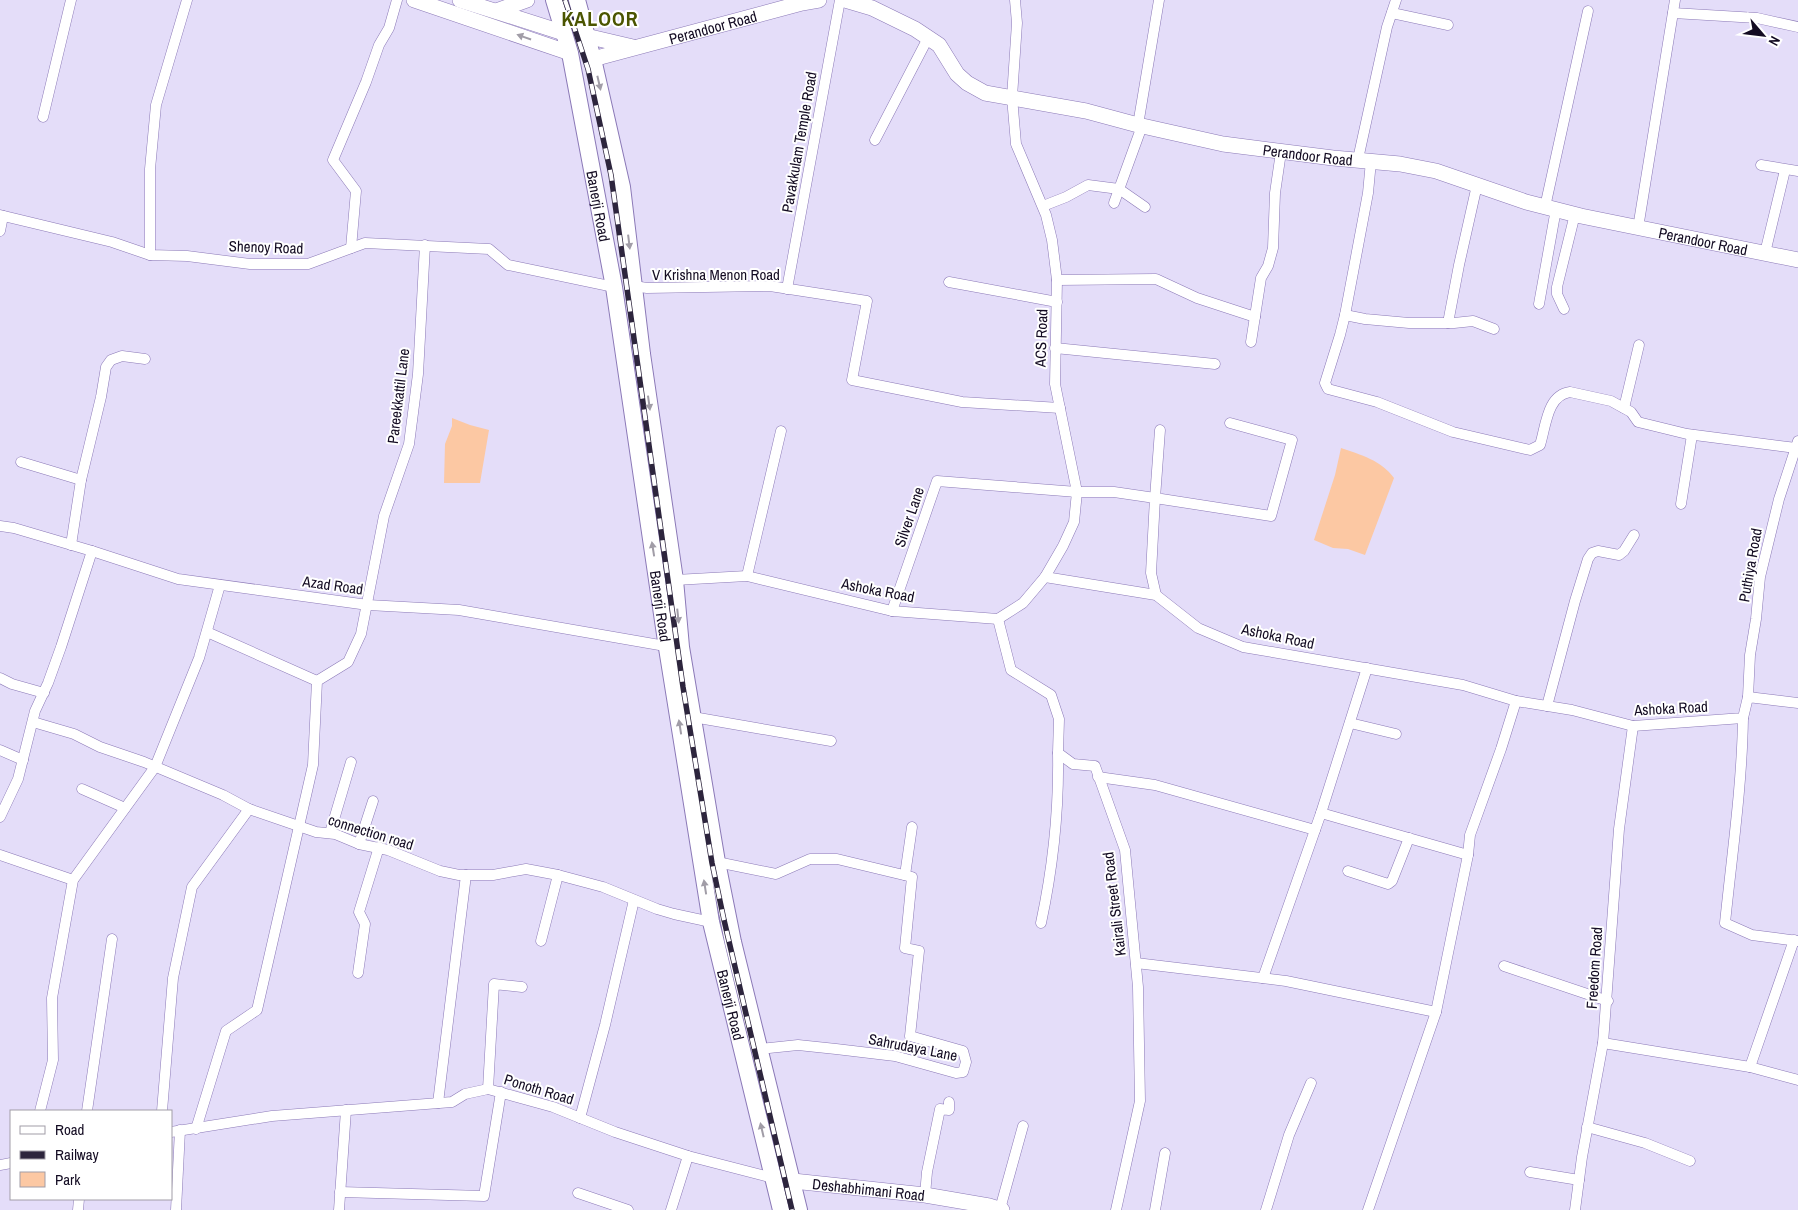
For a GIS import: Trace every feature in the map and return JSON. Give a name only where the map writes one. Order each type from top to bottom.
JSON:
[{"type":"main road","points":[[414,0],[570,53],[594,59]]},
{"type":"main road","points":[[460,0],[564,33],[586,36]]},
{"type":"main road","points":[[496,11],[527,0]]},
{"type":"main road","name":"Banerji Road","points":[[554,0],[570,53],[615,294],[674,647],[711,922],[781,1210]]},
{"type":"main road","name":"Banerji Road","points":[[577,0],[594,59],[622,188],[675,580],[674,647],[693,717],[717,862],[733,942],[799,1210]]},
{"type":"main road","name":"Perandoor Road","points":[[594,59],[802,1],[819,0]]},
{"type":"main road","name":"Perandoor Road","points":[[845,0],[872,8],[939,45],[957,74],[967,83],[985,93],[1086,111],[1223,144],[1333,158],[1400,164],[1436,171],[1550,208],[1638,228],[1798,260]]},
{"type":"main road","name":"Perandoor Road","points":[[586,36],[634,48]]},
{"type":"main road","points":[[587,139],[609,129]]},
{"type":"main road","points":[[615,294],[635,293]]},
{"type":"main road","points":[[773,1178],[793,1181]]},
{"type":"main road","name":"Deshabhimani Road","points":[[793,1181],[925,1195],[971,1206],[1001,1210]]},
{"type":"street","points":[[43,117],[71,0]]},
{"type":"street","points":[[150,255],[150,169],[156,105],[187,0]]},
{"type":"street","points":[[351,248],[356,191],[333,160],[366,82],[379,45],[388,28],[397,0]]},
{"type":"street","name":"Pavakkulam Temple Road","points":[[787,289],[840,0]]},
{"type":"street","name":"ACS Road","points":[[1015,0],[1017,23],[1012,97],[1016,144],[1043,206],[1052,240],[1058,280],[1055,384],[1078,492],[1074,522],[1045,577]]},
{"type":"street","points":[[1114,203],[1140,125],[1159,0]]},
{"type":"street","points":[[1396,0],[1387,27],[1364,160],[1368,193],[1340,335],[1325,383],[1328,389],[1377,402],[1452,432],[1530,450],[1540,445],[1553,402],[1564,393],[1570,392],[1611,401],[1631,412],[1638,422],[1692,434],[1796,451]]},
{"type":"street","points":[[1638,228],[1675,0]]},
{"type":"street","points":[[1539,304],[1550,208],[1588,11]]},
{"type":"street","points":[[1392,13],[1448,25]]},
{"type":"street","points":[[1673,13],[1758,18],[1798,27]]},
{"type":"street","points":[[874,140],[928,38]]},
{"type":"street","points":[[1251,342],[1261,278],[1268,266],[1273,248],[1275,194],[1281,152]]},
{"type":"street","points":[[1761,165],[1798,171]]},
{"type":"street","points":[[1765,253],[1785,170]]},
{"type":"street","points":[[1043,206],[1066,197],[1088,184],[1119,189],[1145,207]]},
{"type":"street","points":[[1448,323],[1477,185]]},
{"type":"street","points":[[1564,308],[1557,294],[1557,287],[1575,214]]},
{"type":"street","points":[[0,231],[2,216]]},
{"type":"street","name":"Shenoy Road","points":[[2,216],[112,242],[150,255],[186,256],[250,264],[308,264],[365,243],[489,250],[508,265],[615,294]]},
{"type":"street","name":"Pareekkattil Lane","points":[[317,681],[348,662],[362,634],[384,516],[409,444],[418,374],[425,245]]},
{"type":"street","points":[[1058,280],[1156,279],[1196,298],[1255,317]]},
{"type":"street","points":[[950,282],[1057,302]]},
{"type":"street","name":"V Krishna Menon Road","points":[[635,293],[647,288],[770,286],[867,301],[852,380],[962,402],[1060,408]]},
{"type":"street","points":[[1344,315],[1365,320],[1394,322],[1448,323],[1473,321],[1494,329]]},
{"type":"street","points":[[1624,408],[1639,345]]},
{"type":"street","points":[[1055,348],[1216,364]]},
{"type":"street","points":[[71,545],[81,480],[101,397],[106,367],[111,360],[122,356],[145,359]]},
{"type":"street","points":[[1078,492],[1114,492],[1271,516],[1292,440],[1230,423]]},
{"type":"street","points":[[1156,595],[1151,573],[1160,430]]},
{"type":"street","points":[[747,576],[781,431]]},
{"type":"street","points":[[1681,504],[1692,434]]},
{"type":"street","name":"Puthiya Road","points":[[1748,697],[1750,655],[1760,577],[1779,499],[1796,451]]},
{"type":"street","points":[[21,462],[81,480]]},
{"type":"street","name":"Silver Lane","points":[[892,611],[938,481],[1078,492]]},
{"type":"street","name":"Azad Road","points":[[0,526],[14,528],[92,551],[178,579],[368,605],[459,610],[674,647]]},
{"type":"street","points":[[1547,706],[1574,601],[1588,558],[1592,553],[1598,551],[1619,555],[1624,551],[1634,535]]},
{"type":"street","points":[[0,817],[18,779],[35,711],[44,693],[61,647],[92,551]]},
{"type":"street","name":"Ashoka Road","points":[[675,580],[747,576],[892,611],[998,620]]},
{"type":"street","points":[[1041,923],[1055,845],[1059,789],[1059,719],[1051,695],[1011,670],[998,620],[1023,602],[1045,577]]},
{"type":"street","name":"Ashoka Road","points":[[1045,577],[1156,595],[1198,628],[1243,647],[1463,685],[1516,701],[1572,710],[1633,726],[1743,718]]},
{"type":"street","points":[[40,1110],[53,1060],[52,998],[73,880],[155,767],[199,658],[220,585]]},
{"type":"street","points":[[196,1129],[226,1031],[257,1010],[313,765],[317,681],[207,632]]},
{"type":"street","points":[[1262,978],[1321,813],[1367,668]]},
{"type":"street","points":[[0,678],[12,684],[44,693]]},
{"type":"street","points":[[1750,1067],[1796,941],[1752,935],[1726,922],[1742,767],[1743,718],[1748,697],[1798,703]]},
{"type":"street","points":[[1368,1210],[1436,1012],[1468,856],[1470,835],[1516,701]]},
{"type":"street","points":[[693,717],[831,741]]},
{"type":"street","name":"connection road","points":[[33,722],[74,734],[100,747],[223,795],[249,809],[316,832],[330,833],[359,844],[388,850],[440,871],[466,875],[493,875],[526,868],[603,887],[674,914],[711,922]]},
{"type":"street","points":[[1350,722],[1396,734]]},
{"type":"street","name":"Freedom Road","points":[[1575,1210],[1603,1043],[1608,1000],[1619,829],[1633,726]]},
{"type":"street","points":[[0,750],[23,760]]},
{"type":"street","points":[[1058,753],[1073,764],[1095,766],[1098,777],[1155,785],[1315,830]]},
{"type":"street","points":[[330,833],[351,762]]},
{"type":"street","name":"Kairali Street Road","points":[[1098,777],[1125,850],[1138,987],[1140,1101],[1116,1210]]},
{"type":"street","points":[[82,789],[125,808]]},
{"type":"street","points":[[359,844],[373,801]]},
{"type":"street","points":[[162,1110],[173,978],[192,887],[249,809]]},
{"type":"street","points":[[1321,813],[1468,856]]},
{"type":"street","points":[[717,862],[776,874],[810,859],[836,860],[909,876],[912,827]]},
{"type":"street","points":[[1348,871],[1388,884],[1392,882],[1409,838]]},
{"type":"street","points":[[358,973],[366,924],[359,912],[378,848]]},
{"type":"street","points":[[0,855],[73,880]]},
{"type":"street","points":[[438,1103],[466,875]]},
{"type":"street","points":[[541,941],[558,875]]},
{"type":"street","name":"Sahrudaya Lane","points":[[760,1049],[798,1045],[836,1049],[895,1056],[956,1072],[964,1072],[966,1062],[963,1051],[910,1036],[919,951],[905,948],[909,876]]},
{"type":"street","points":[[580,1118],[605,1024],[634,900]]},
{"type":"street","points":[[87,1110],[112,939]]},
{"type":"street","points":[[1136,963],[1286,981],[1436,1012]]},
{"type":"street","points":[[1504,966],[1608,1000]]},
{"type":"street","points":[[488,1089],[494,984],[522,987]]},
{"type":"street","points":[[1603,1043],[1750,1067],[1798,1080]]},
{"type":"street","points":[[1266,1210],[1289,1135],[1311,1082]]},
{"type":"street","name":"Ponoth Road","points":[[176,1131],[272,1116],[452,1102],[465,1094],[488,1089],[553,1107],[615,1132],[688,1156],[773,1178]]},
{"type":"street","points":[[340,1192],[484,1196],[501,1092]]},
{"type":"street","points":[[925,1195],[927,1172],[940,1109],[948,1110],[949,1102]]},
{"type":"street","points":[[339,1210],[346,1110]]},
{"type":"street","points":[[1001,1210],[1023,1126]]},
{"type":"street","points":[[1588,1127],[1645,1143],[1690,1161]]},
{"type":"street","points":[[176,1131],[176,1210]]},
{"type":"street","points":[[1155,1210],[1165,1153]]},
{"type":"street","points":[[671,1210],[688,1156]]},
{"type":"street","points":[[1530,1172],[1579,1180]]},
{"type":"street","points":[[578,1194],[628,1210]]},
{"type":"green space","points":[[452,418],[489,430],[480,483],[444,483],[445,444],[452,426]]},
{"type":"green space","points":[[1341,448],[1377,462],[1394,478],[1365,555],[1348,549],[1333,548],[1314,540],[1335,475]]},
{"type":"railway","points":[[565,0],[588,69],[611,175],[683,687],[712,863],[792,1210]]},
{"type":"district","name":"KALOOR","points":[[600,18]]}]
